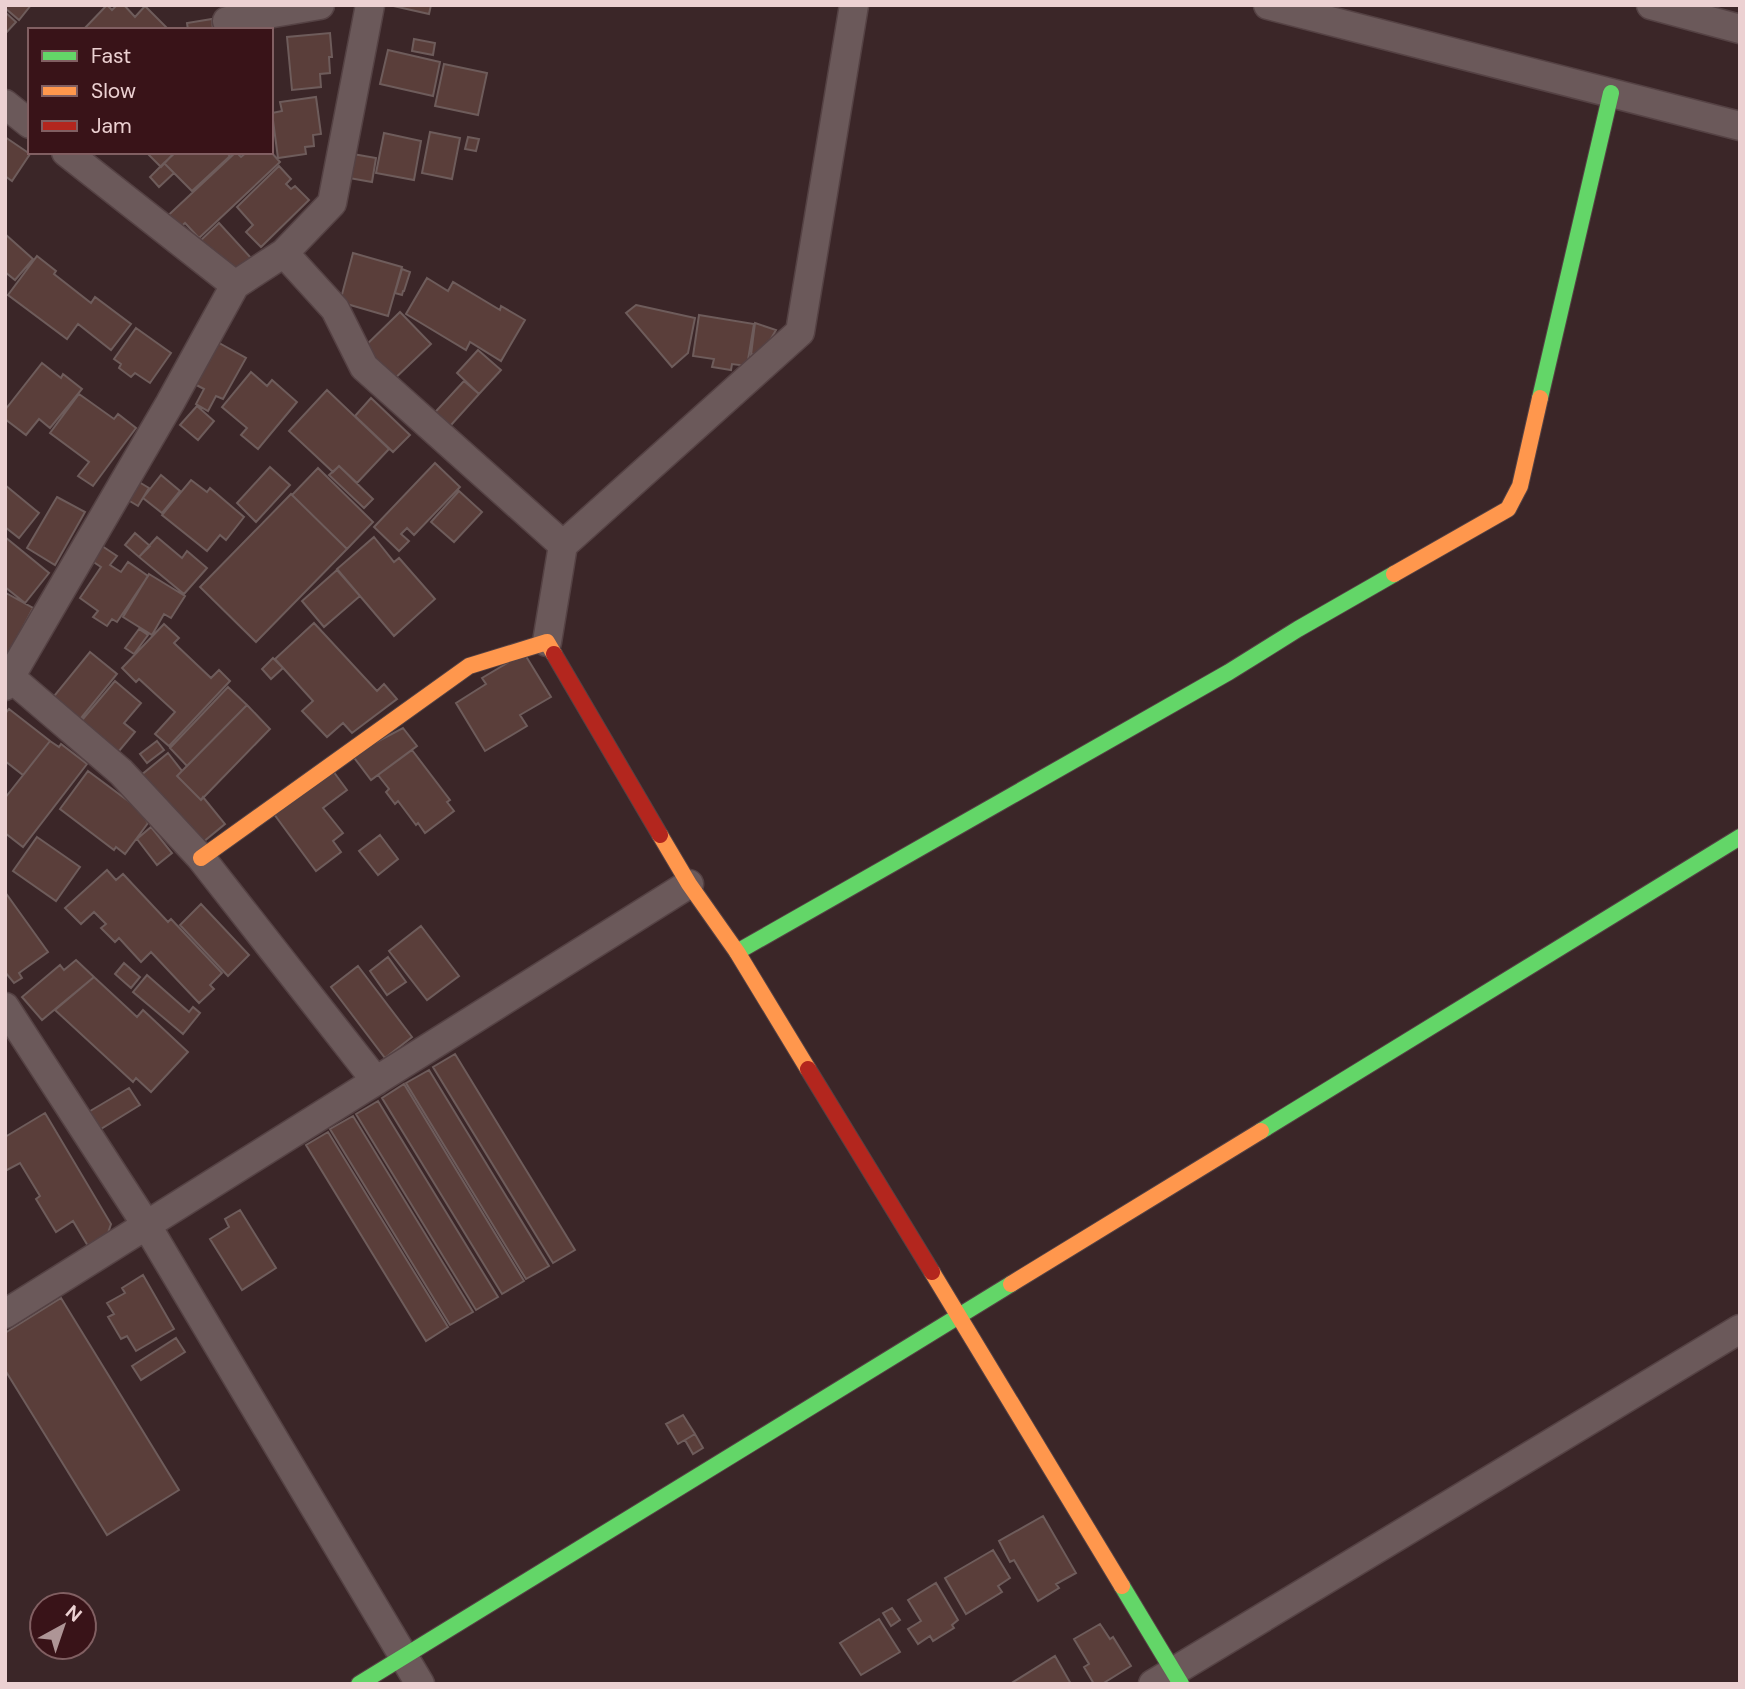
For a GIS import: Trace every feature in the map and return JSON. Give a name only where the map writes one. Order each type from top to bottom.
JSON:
[{"type":"street","points":[[227,21],[320,5]]},
{"type":"street","points":[[370,5],[332,203],[284,253],[235,285],[170,403],[8,681],[121,772],[201,858],[376,1081]]},
{"type":"street","points":[[854,5],[800,332],[562,545],[547,642],[689,884],[737,952],[959,1316],[1169,1680],[1740,1329]]},
{"type":"street","points":[[1268,5],[1740,126]]},
{"type":"street","points":[[1651,5],[1740,29]]},
{"type":"street","points":[[737,952],[1229,672],[1298,629],[1507,509],[1520,486],[1611,93]]},
{"type":"street","points":[[5,104],[28,122]]},
{"type":"street","points":[[69,154],[235,285]]},
{"type":"street","points":[[284,253],[335,309],[364,367],[562,545]]},
{"type":"street","points":[[201,858],[469,666],[547,642]]},
{"type":"street","points":[[359,1684],[1740,837]]},
{"type":"street","points":[[5,1314],[689,884]]},
{"type":"street","points":[[5,1007],[147,1226],[420,1684]]},
{"type":"building","points":[[5,5],[31,5],[19,20]]},
{"type":"building","points":[[107,5],[112,10],[117,5],[124,5],[135,17],[145,6],[167,28],[85,28]]},
{"type":"building","points":[[389,5],[431,5],[429,14]]},
{"type":"building","points":[[5,12],[16,22],[5,34]]},
{"type":"building","points":[[212,19],[213,28],[188,28],[187,23]]},
{"type":"building","points":[[330,33],[330,73],[320,74],[321,87],[292,90],[287,37]]},
{"type":"building","points":[[414,39],[435,43],[433,55],[412,51]]},
{"type":"building","points":[[388,50],[440,62],[433,96],[380,84]]},
{"type":"building","points":[[444,64],[487,73],[478,115],[435,106]]},
{"type":"building","points":[[316,97],[321,134],[313,135],[314,146],[305,147],[306,154],[278,158],[273,113],[282,111],[280,102]]},
{"type":"building","points":[[430,132],[460,138],[452,179],[422,173]]},
{"type":"building","points":[[384,133],[421,141],[414,180],[376,173]]},
{"type":"building","points":[[5,137],[30,154],[12,181],[5,176]]},
{"type":"building","points":[[468,137],[479,139],[476,151],[465,149]]},
{"type":"building","points":[[148,154],[173,154],[161,167]]},
{"type":"building","points":[[174,154],[230,156],[192,191],[164,163]]},
{"type":"building","points":[[234,154],[241,157],[245,154],[273,154],[280,162],[199,238],[185,223],[172,235],[160,223]]},
{"type":"building","points":[[353,154],[376,158],[372,182],[349,178]]},
{"type":"building","points":[[164,163],[174,173],[159,187],[150,177]]},
{"type":"building","points":[[279,166],[291,179],[286,184],[291,189],[295,186],[309,200],[261,247],[246,232],[253,225],[237,207]]},
{"type":"building","points":[[219,223],[251,258],[229,279],[200,241]]},
{"type":"building","points":[[5,234],[33,259],[15,280],[5,272]]},
{"type":"building","points":[[353,253],[402,267],[388,316],[340,302]]},
{"type":"building","points":[[37,256],[56,271],[54,274],[91,303],[95,297],[131,324],[111,350],[78,324],[67,339],[8,295]]},
{"type":"building","points":[[402,269],[410,272],[402,295],[395,293]]},
{"type":"building","points":[[427,278],[448,291],[453,282],[500,310],[501,306],[525,320],[501,361],[470,342],[466,350],[406,314]]},
{"type":"building","points":[[636,305],[695,318],[688,353],[672,367],[626,313]]},
{"type":"building","points":[[400,312],[431,344],[391,382],[361,350]]},
{"type":"building","points":[[699,315],[754,324],[747,366],[732,364],[731,370],[712,367],[714,359],[693,356]]},
{"type":"building","points":[[755,323],[776,330],[764,351],[751,355]]},
{"type":"building","points":[[136,328],[171,353],[150,383],[135,373],[131,377],[119,368],[121,364],[114,359]]},
{"type":"building","points":[[212,339],[246,358],[223,399],[216,396],[208,411],[196,404],[204,389],[189,381]]},
{"type":"building","points":[[478,350],[501,370],[479,394],[457,373]]},
{"type":"building","points":[[42,363],[61,378],[63,374],[82,389],[50,428],[39,419],[26,435],[5,419],[5,410]]},
{"type":"building","points":[[251,372],[267,386],[272,380],[297,402],[258,449],[241,435],[247,428],[222,407]]},
{"type":"building","points":[[464,381],[479,394],[442,435],[427,421]]},
{"type":"building","points":[[327,390],[389,449],[357,483],[339,466],[333,472],[289,431]]},
{"type":"building","points":[[79,394],[114,419],[118,414],[136,428],[93,486],[78,476],[89,462],[50,433]]},
{"type":"building","points":[[371,398],[410,435],[393,452],[355,416]]},
{"type":"building","points":[[197,406],[214,421],[198,440],[180,425]]},
{"type":"building","points":[[435,463],[460,487],[414,535],[407,528],[401,534],[409,541],[399,551],[374,527]]},
{"type":"building","points":[[339,466],[373,499],[364,508],[329,475]]},
{"type":"building","points":[[270,467],[290,485],[256,522],[237,503]]},
{"type":"building","points":[[318,468],[373,522],[347,549],[292,495]]},
{"type":"building","points":[[161,475],[180,491],[162,513],[143,498]]},
{"type":"building","points":[[191,480],[207,492],[210,488],[244,517],[226,540],[220,535],[207,551],[162,515]]},
{"type":"building","points":[[139,482],[149,488],[138,506],[128,500]]},
{"type":"building","points":[[5,485],[39,513],[19,538],[5,527]]},
{"type":"building","points":[[459,491],[482,512],[454,542],[431,522]]},
{"type":"building","points":[[291,494],[347,549],[256,642],[200,587]]},
{"type":"building","points":[[57,497],[85,512],[55,565],[27,548]]},
{"type":"building","points":[[135,533],[150,546],[139,557],[125,545]]},
{"type":"building","points":[[5,537],[49,573],[25,603],[5,587]]},
{"type":"building","points":[[157,537],[182,558],[187,551],[207,568],[184,594],[139,557]]},
{"type":"building","points":[[374,537],[394,562],[399,558],[435,599],[394,636],[337,569]]},
{"type":"building","points":[[102,546],[117,556],[110,565],[121,572],[128,562],[148,576],[117,622],[112,619],[107,626],[93,617],[98,611],[80,598],[101,567],[92,561]]},
{"type":"building","points":[[337,570],[360,596],[324,627],[302,601]]},
{"type":"building","points":[[149,574],[185,596],[171,618],[164,614],[152,635],[123,617]]},
{"type":"building","points":[[6,593],[33,608],[9,654],[5,652]]},
{"type":"building","points":[[314,623],[377,691],[384,684],[397,699],[352,733],[343,723],[327,737],[302,711],[313,701],[275,659]]},
{"type":"building","points":[[164,624],[179,638],[174,643],[211,678],[219,670],[230,681],[169,746],[155,734],[175,712],[139,679],[136,682],[122,668]]},
{"type":"building","points":[[139,629],[148,635],[134,654],[125,648]]},
{"type":"building","points":[[90,652],[117,674],[77,723],[50,701]]},
{"type":"building","points":[[524,653],[551,697],[520,715],[527,726],[485,751],[456,703],[486,684],[482,678]]},
{"type":"building","points":[[273,658],[283,668],[271,679],[262,669]]},
{"type":"building","points":[[115,681],[141,703],[124,723],[135,732],[114,757],[77,726]]},
{"type":"building","points":[[228,687],[247,705],[187,766],[170,748]]},
{"type":"building","points":[[247,705],[270,729],[201,800],[177,776]]},
{"type":"building","points":[[9,709],[50,741],[23,775],[5,761],[5,714]]},
{"type":"building","points":[[403,728],[417,746],[371,780],[352,755]]},
{"type":"building","points":[[50,741],[59,747],[61,744],[87,764],[23,847],[5,833],[5,798]]},
{"type":"building","points":[[157,741],[164,750],[147,763],[140,754]]},
{"type":"building","points":[[412,750],[450,800],[447,802],[454,811],[425,833],[398,801],[395,804],[386,792],[389,789],[378,775]]},
{"type":"building","points":[[168,753],[182,771],[177,776],[201,800],[203,797],[225,824],[197,847],[140,776]]},
{"type":"building","points":[[330,767],[347,790],[323,808],[343,833],[333,841],[341,852],[316,871],[271,810]]},
{"type":"building","points":[[88,771],[139,809],[148,823],[125,854],[116,847],[114,850],[60,809]]},
{"type":"building","points":[[151,827],[172,853],[157,865],[137,839]]},
{"type":"building","points":[[380,835],[398,859],[378,875],[359,851]]},
{"type":"building","points":[[37,837],[80,867],[56,901],[13,871]]},
{"type":"building","points":[[107,870],[116,880],[123,874],[168,922],[171,919],[222,973],[210,985],[214,989],[199,1003],[151,952],[141,962],[119,938],[115,942],[101,928],[106,924],[94,912],[81,924],[65,908]]},
{"type":"building","points":[[5,892],[48,952],[19,973],[22,978],[14,983],[5,972]]},
{"type":"building","points":[[201,904],[249,955],[228,976],[180,925]]},
{"type":"building","points":[[421,926],[459,976],[427,1000],[389,951]]},
{"type":"building","points":[[388,957],[406,982],[387,995],[370,971]]},
{"type":"building","points":[[76,960],[94,977],[42,1020],[22,997],[60,965],[64,970]]},
{"type":"building","points":[[124,963],[140,977],[131,988],[115,974]]},
{"type":"building","points":[[358,966],[412,1037],[385,1058],[331,987]]},
{"type":"building","points":[[147,975],[189,1012],[193,1007],[200,1013],[183,1034],[133,992]]},
{"type":"building","points":[[94,977],[137,1017],[143,1010],[188,1052],[151,1092],[136,1078],[133,1082],[55,1010]]},
{"type":"building","points":[[455,1054],[575,1250],[553,1263],[433,1067]]},
{"type":"building","points":[[429,1070],[549,1266],[526,1279],[406,1083]]},
{"type":"building","points":[[404,1084],[524,1281],[502,1294],[382,1098]]},
{"type":"building","points":[[129,1088],[140,1105],[91,1135],[80,1117]]},
{"type":"building","points":[[378,1101],[498,1297],[476,1310],[356,1114]]},
{"type":"building","points":[[45,1113],[111,1224],[108,1233],[88,1246],[73,1221],[56,1232],[36,1199],[40,1196],[20,1163],[5,1171],[5,1137]]},
{"type":"building","points":[[353,1116],[473,1312],[450,1325],[330,1129]]},
{"type":"building","points":[[328,1132],[448,1327],[426,1341],[306,1145]]},
{"type":"building","points":[[240,1210],[276,1268],[242,1290],[210,1239],[229,1227],[225,1219]]},
{"type":"building","points":[[143,1275],[174,1329],[136,1351],[127,1336],[121,1339],[108,1317],[114,1314],[107,1303],[125,1293],[122,1288]]},
{"type":"building","points":[[61,1298],[179,1490],[107,1535],[5,1370],[5,1333]]},
{"type":"building","points":[[176,1338],[185,1352],[141,1380],[132,1366]]},
{"type":"building","points":[[683,1415],[695,1434],[678,1444],[666,1424]]},
{"type":"building","points":[[695,1434],[703,1448],[693,1454],[685,1440]]},
{"type":"building","points":[[1043,1516],[1076,1573],[1056,1584],[1059,1588],[1038,1601],[1014,1560],[1010,1562],[999,1541]]},
{"type":"building","points":[[993,1550],[1010,1578],[998,1586],[1002,1592],[966,1614],[945,1578]]},
{"type":"building","points":[[936,1583],[958,1620],[952,1625],[954,1628],[933,1641],[930,1636],[918,1644],[908,1629],[921,1621],[908,1600]]},
{"type":"building","points":[[892,1608],[900,1620],[891,1626],[883,1613]]},
{"type":"building","points":[[879,1619],[900,1652],[861,1675],[840,1643]]},
{"type":"building","points":[[1100,1624],[1110,1639],[1113,1637],[1131,1666],[1102,1684],[1094,1684],[1084,1667],[1089,1664],[1074,1639]]},
{"type":"building","points":[[1055,1656],[1071,1684],[1010,1684]]},
{"type":"traffic: fast","points":[[1540,398],[1611,93]]},
{"type":"traffic: fast","points":[[737,952],[1229,672],[1394,574]]},
{"type":"traffic: fast","points":[[1261,1131],[1740,837]]},
{"type":"traffic: fast","points":[[359,1684],[1011,1284]]},
{"type":"traffic: fast","points":[[1122,1586],[1181,1684]]},
{"type":"traffic: slow","points":[[1394,574],[1508,509],[1520,486],[1540,398]]},
{"type":"traffic: slow","points":[[201,858],[469,666],[547,642],[554,654]]},
{"type":"traffic: slow","points":[[660,835],[689,884],[737,952],[808,1069]]},
{"type":"traffic: slow","points":[[1011,1284],[1261,1131]]},
{"type":"traffic: slow","points":[[932,1272],[1122,1586]]},
{"type":"traffic: jam","points":[[554,654],[660,835]]},
{"type":"traffic: jam","points":[[808,1069],[932,1272]]}]
